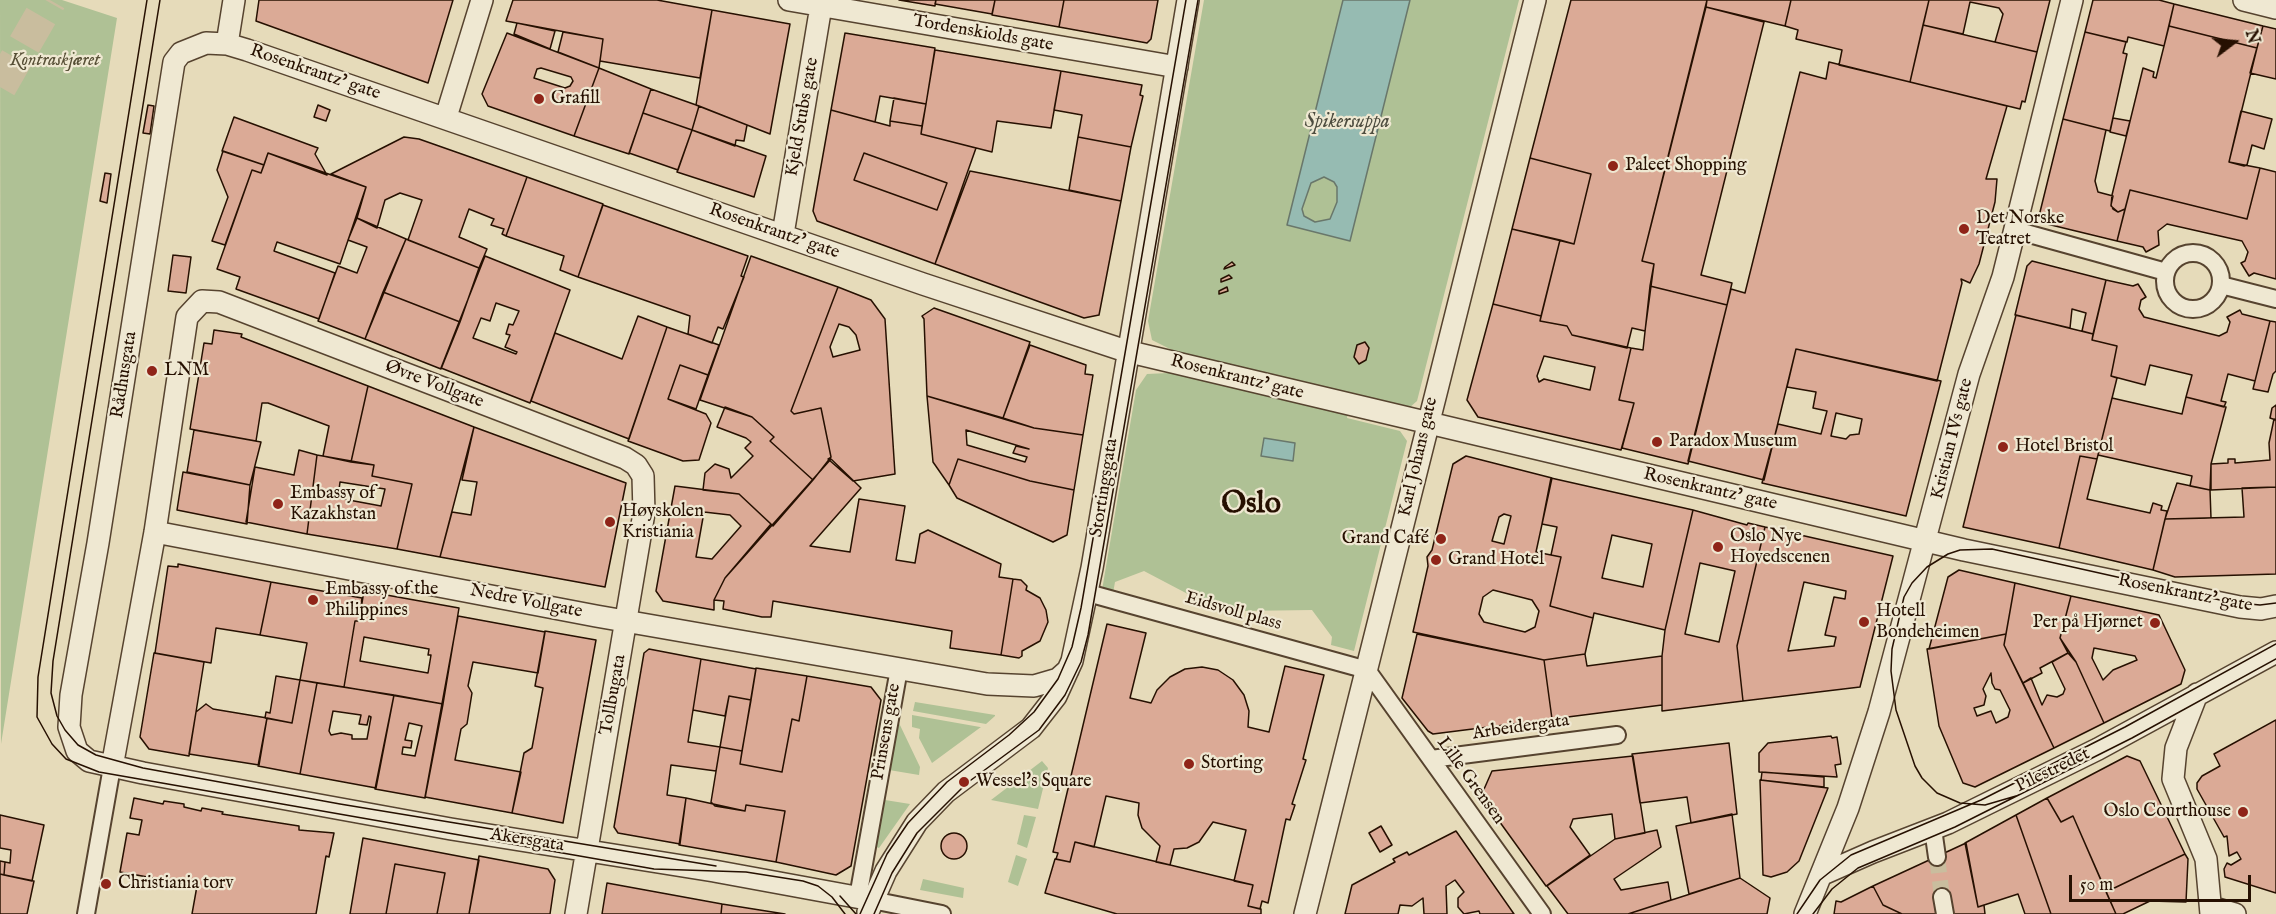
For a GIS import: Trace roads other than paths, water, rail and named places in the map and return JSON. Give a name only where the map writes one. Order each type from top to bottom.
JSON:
[{"type":"street","points":[[227,44],[234,0]]},
{"type":"street","points":[[446,117],[482,0]]},
{"type":"street","name":"Tordenskiolds gate","points":[[789,0],[822,3],[1177,67]]},
{"type":"street","name":"Stortingsgata","points":[[866,904],[917,822],[946,792],[1031,728],[1056,696],[1076,649],[1088,593],[1188,0]]},
{"type":"street","name":"Karl Johans gate","points":[[1305,914],[1535,0]]},
{"type":"street","name":"Kristian IVs gate","points":[[1806,914],[1823,874],[1866,754],[1926,541],[1969,374],[1993,311],[2072,0]]},
{"type":"street","points":[[2244,0],[2276,8]]},
{"type":"street","name":"Kjeld Stubs gate","points":[[783,234],[822,3]]},
{"type":"street","name":"Rosenkrantz’ gate","points":[[227,44],[1128,351],[1926,541],[2240,607],[2261,609],[2276,606]]},
{"type":"street","name":"Rådhusgata","points":[[112,767],[89,760],[78,751],[69,727],[71,695],[98,543],[174,62],[181,53],[198,46],[227,44]]},
{"type":"street","points":[[2014,230],[2166,272]]},
{"type":"street","points":[[2185,253],[2205,255],[2218,266],[2221,285],[2214,300],[2206,306],[2186,308],[2172,300],[2167,291],[2166,272],[2176,258],[2185,253]]},
{"type":"street","points":[[2221,285],[2276,299]]},
{"type":"street","name":"Øvre Vollgate","points":[[155,532],[187,317],[202,301],[219,302],[624,458],[636,465],[643,476]]},
{"type":"street","name":"Tollbugata","points":[[576,914],[644,513],[643,476]]},
{"type":"street","points":[[86,914],[155,532]]},
{"type":"street","name":"Nedre Vollgate","points":[[155,532],[626,621],[899,669]]},
{"type":"street","name":"Eidsvoll plass","points":[[1088,593],[1367,670]]},
{"type":"street","name":"Pilestredet","points":[[1823,874],[1933,829],[2098,749],[2276,652]]},
{"type":"street","name":"Prinsens gate","points":[[866,904],[899,669],[1024,687],[1053,681],[1068,670]]},
{"type":"street","name":"Lille Grensen","points":[[1367,670],[1542,914]]},
{"type":"street","points":[[2197,694],[2176,748],[2173,779],[2202,845],[2206,860],[2211,911],[2235,914]]},
{"type":"street","name":"Arbeidergata","points":[[1431,759],[1617,735]]},
{"type":"street","name":"Akersgata","points":[[112,767],[451,830],[587,850],[866,904],[942,914]]},
{"type":"street","points":[[1933,829],[1937,857]]},
{"type":"water","name":"Spikersuppa","points":[[1343,0],[1410,0],[1350,241],[1287,225]],"holes":[[[1324,177],[1334,182],[1337,187],[1337,202],[1330,219],[1315,222],[1304,216],[1302,209],[1311,183]]]},
{"type":"water","points":[[1264,438],[1295,443],[1293,461],[1261,456]]},
{"type":"tunnel","points":[[0,87],[50,0]]},
{"type":"tunnel","points":[[1937,857],[1942,897]]},
{"type":"tram line","points":[[147,0],[38,677],[37,717],[52,744],[66,759],[99,772],[654,869],[746,872],[803,881],[818,886],[832,897],[845,914]]},
{"type":"tram line","points":[[160,0],[53,661],[51,693],[57,716],[65,730],[78,745],[96,755],[143,768],[340,804],[716,866]]},
{"type":"tram line","points":[[860,914],[887,854],[908,823],[947,782],[1009,735],[1034,712],[1058,679],[1072,647],[1081,608],[1186,0]]},
{"type":"tram line","points":[[874,914],[892,873],[917,833],[967,783],[1039,730],[1065,695],[1081,662],[1088,635],[1198,0]]},
{"type":"tram line","points":[[2016,796],[1985,805],[1960,803],[1937,793],[1922,778],[1915,766],[1896,710],[1891,671],[1892,649],[1904,597],[1912,583],[1927,567],[1948,554],[1960,550],[1992,549],[2229,602],[2260,605],[2276,603]]},
{"type":"tram line","points":[[1797,914],[1820,880],[1851,855],[1981,800],[2125,727],[2276,644]]},
{"type":"tram line","points":[[1813,914],[1832,889],[1858,868],[1955,827],[2132,738],[2276,659]]},
{"type":"tram line","points":[[840,896],[856,914]]},
{"type":"place","name":"Grafill","points":[[539,99]]},
{"type":"place","name":"Paleet Shopping","points":[[1613,166]]},
{"type":"place","name":"Det Norske Teatret","points":[[1964,229]]},
{"type":"place","name":"LNM","points":[[152,371]]},
{"type":"place","name":"Paradox Museum","points":[[1657,442]]},
{"type":"place","name":"Hotel Bristol","points":[[2003,447]]},
{"type":"place","name":"Embassy of Kazakhstan","points":[[278,504]]},
{"type":"place","name":"Høyskolen Kristiania","points":[[610,522]]},
{"type":"place","name":"Grand Café","points":[[1441,539]]},
{"type":"place","name":"Oslo Nye Hovedscenen","points":[[1718,547]]},
{"type":"place","name":"Grand Hotel","points":[[1436,560]]},
{"type":"place","name":"Embassy of the Philippines","points":[[313,600]]},
{"type":"place","name":"Hotell Bondeheimen","points":[[1864,622]]},
{"type":"place","name":"Per på Hjørnet","points":[[2155,623]]},
{"type":"place","name":"Storting","points":[[1189,764]]},
{"type":"place","name":"Wessel's Square","points":[[964,782]]},
{"type":"place","name":"Oslo Courthouse","points":[[2243,812]]},
{"type":"place","name":"Christiania torv","points":[[106,884]]},
{"type":"district","name":"Oslo","points":[[1251,506]]},
{"type":"park label","name":"Kontraskjæret","points":[[55,61]]}]
